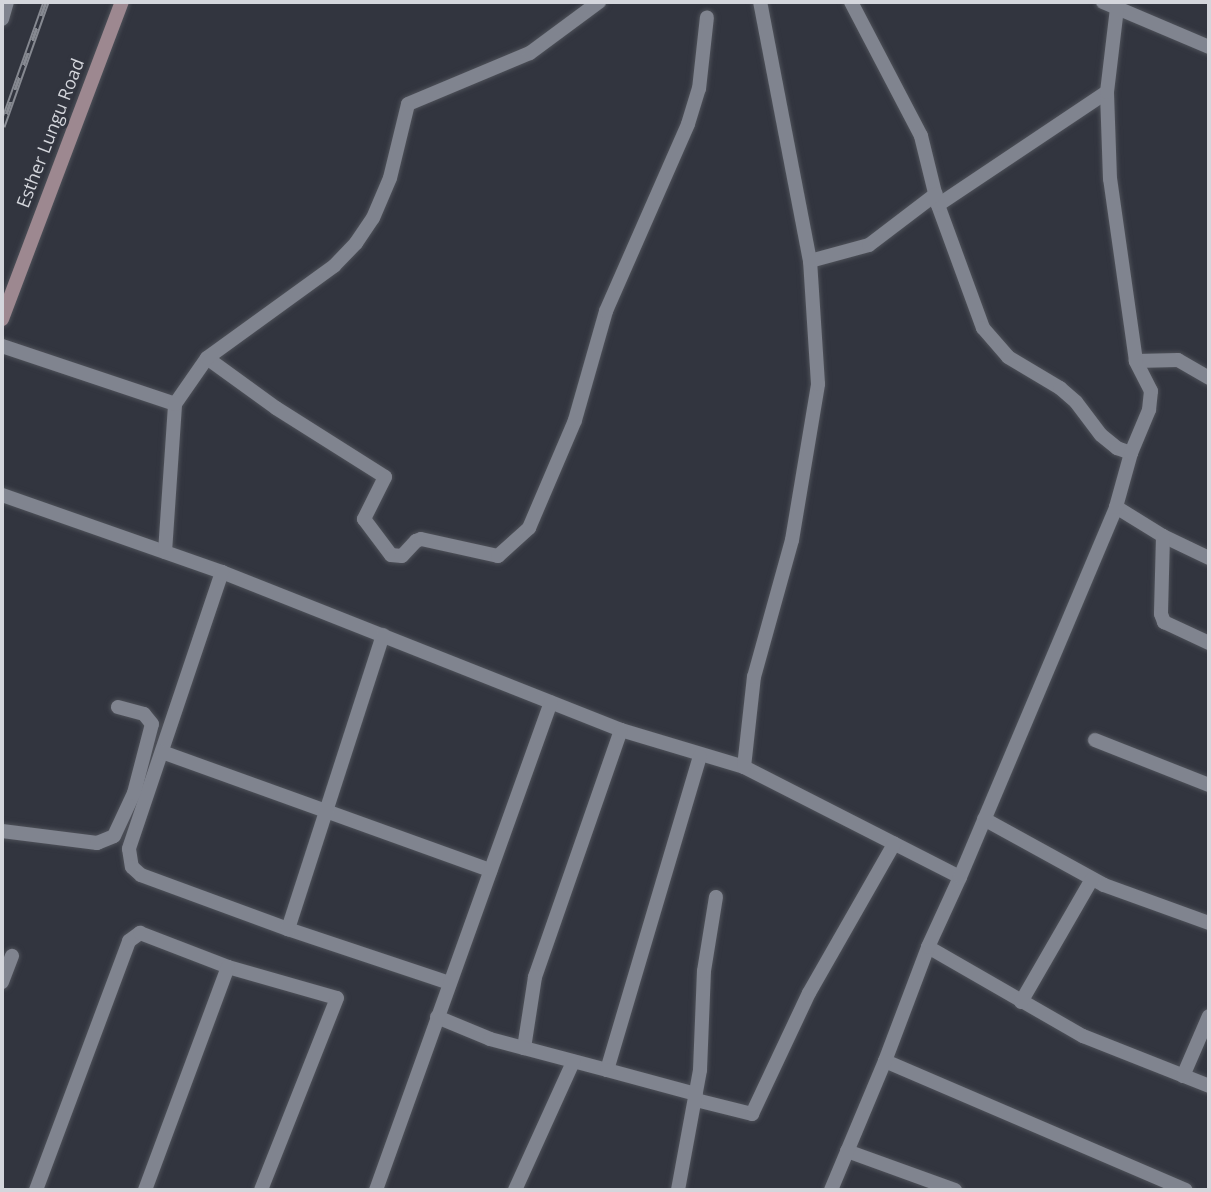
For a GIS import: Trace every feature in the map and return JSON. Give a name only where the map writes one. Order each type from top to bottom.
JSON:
[{"type":"street","points":[[2,19],[7,2]]},
{"type":"street","name":"Esther Lungu Road","points":[[2,319],[122,2]]},
{"type":"street","points":[[165,552],[175,404],[207,358],[334,266],[356,243],[373,218],[390,178],[408,104],[530,53],[599,2]]},
{"type":"street","points":[[744,767],[754,677],[792,540],[812,433],[818,384],[816,315],[810,261],[760,2]]},
{"type":"street","points":[[851,2],[921,135],[937,199],[976,312],[994,343],[1008,357],[1060,388],[1076,402],[1101,435],[1131,453]]},
{"type":"street","points":[[1102,2],[1209,47]]},
{"type":"street","points":[[831,1190],[886,1061],[928,947],[1116,508],[1131,453],[1149,410],[1151,391],[1136,361],[1110,180],[1107,92],[1117,8]]},
{"type":"street","points":[[207,358],[276,408],[385,477],[365,519],[391,555],[402,556],[416,541],[422,539],[498,556],[529,528],[575,420],[607,311],[688,124],[699,89],[707,17]]},
{"type":"street","points":[[810,261],[869,245],[1107,92]]},
{"type":"street","points":[[2,346],[175,404]]},
{"type":"street","points":[[1136,361],[1178,360],[1209,378]]},
{"type":"street","points":[[2,495],[222,572],[621,730],[700,756],[744,767],[960,877]]},
{"type":"street","points":[[1116,508],[1163,536],[1209,558]]},
{"type":"street","points":[[1163,536],[1161,614],[1164,622],[1209,643]]},
{"type":"street","points":[[222,572],[129,849],[132,867],[141,875],[288,929],[449,983]]},
{"type":"street","points":[[288,929],[383,635]]},
{"type":"street","points":[[376,1190],[551,702]]},
{"type":"street","points":[[2,831],[97,843],[114,836],[134,793],[152,724],[144,714],[118,707]]},
{"type":"street","points":[[524,1048],[535,977],[621,730]]},
{"type":"street","points":[[1095,740],[1209,785]]},
{"type":"street","points":[[162,752],[490,870]]},
{"type":"street","points":[[607,1070],[700,756]]},
{"type":"street","points":[[984,819],[1092,879],[1209,923]]},
{"type":"street","points":[[437,1017],[490,1039],[607,1070],[752,1114],[809,993],[894,844]]},
{"type":"street","points":[[1021,1002],[1092,879]]},
{"type":"street","points":[[678,1190],[696,1097],[704,1027],[704,971],[716,897]]},
{"type":"street","points":[[36,1190],[129,941],[140,933],[228,967],[337,998],[261,1190]]},
{"type":"street","points":[[928,947],[1083,1036],[1209,1086]]},
{"type":"street","points":[[2,982],[12,956]]},
{"type":"street","points":[[145,1190],[228,967]]},
{"type":"street","points":[[1183,1076],[1209,1016]]},
{"type":"street","points":[[886,1061],[1186,1190]]},
{"type":"street","points":[[515,1190],[573,1062]]},
{"type":"street","points":[[847,1151],[955,1190]]},
{"type":"railway","points":[[2,126],[46,2]]}]
